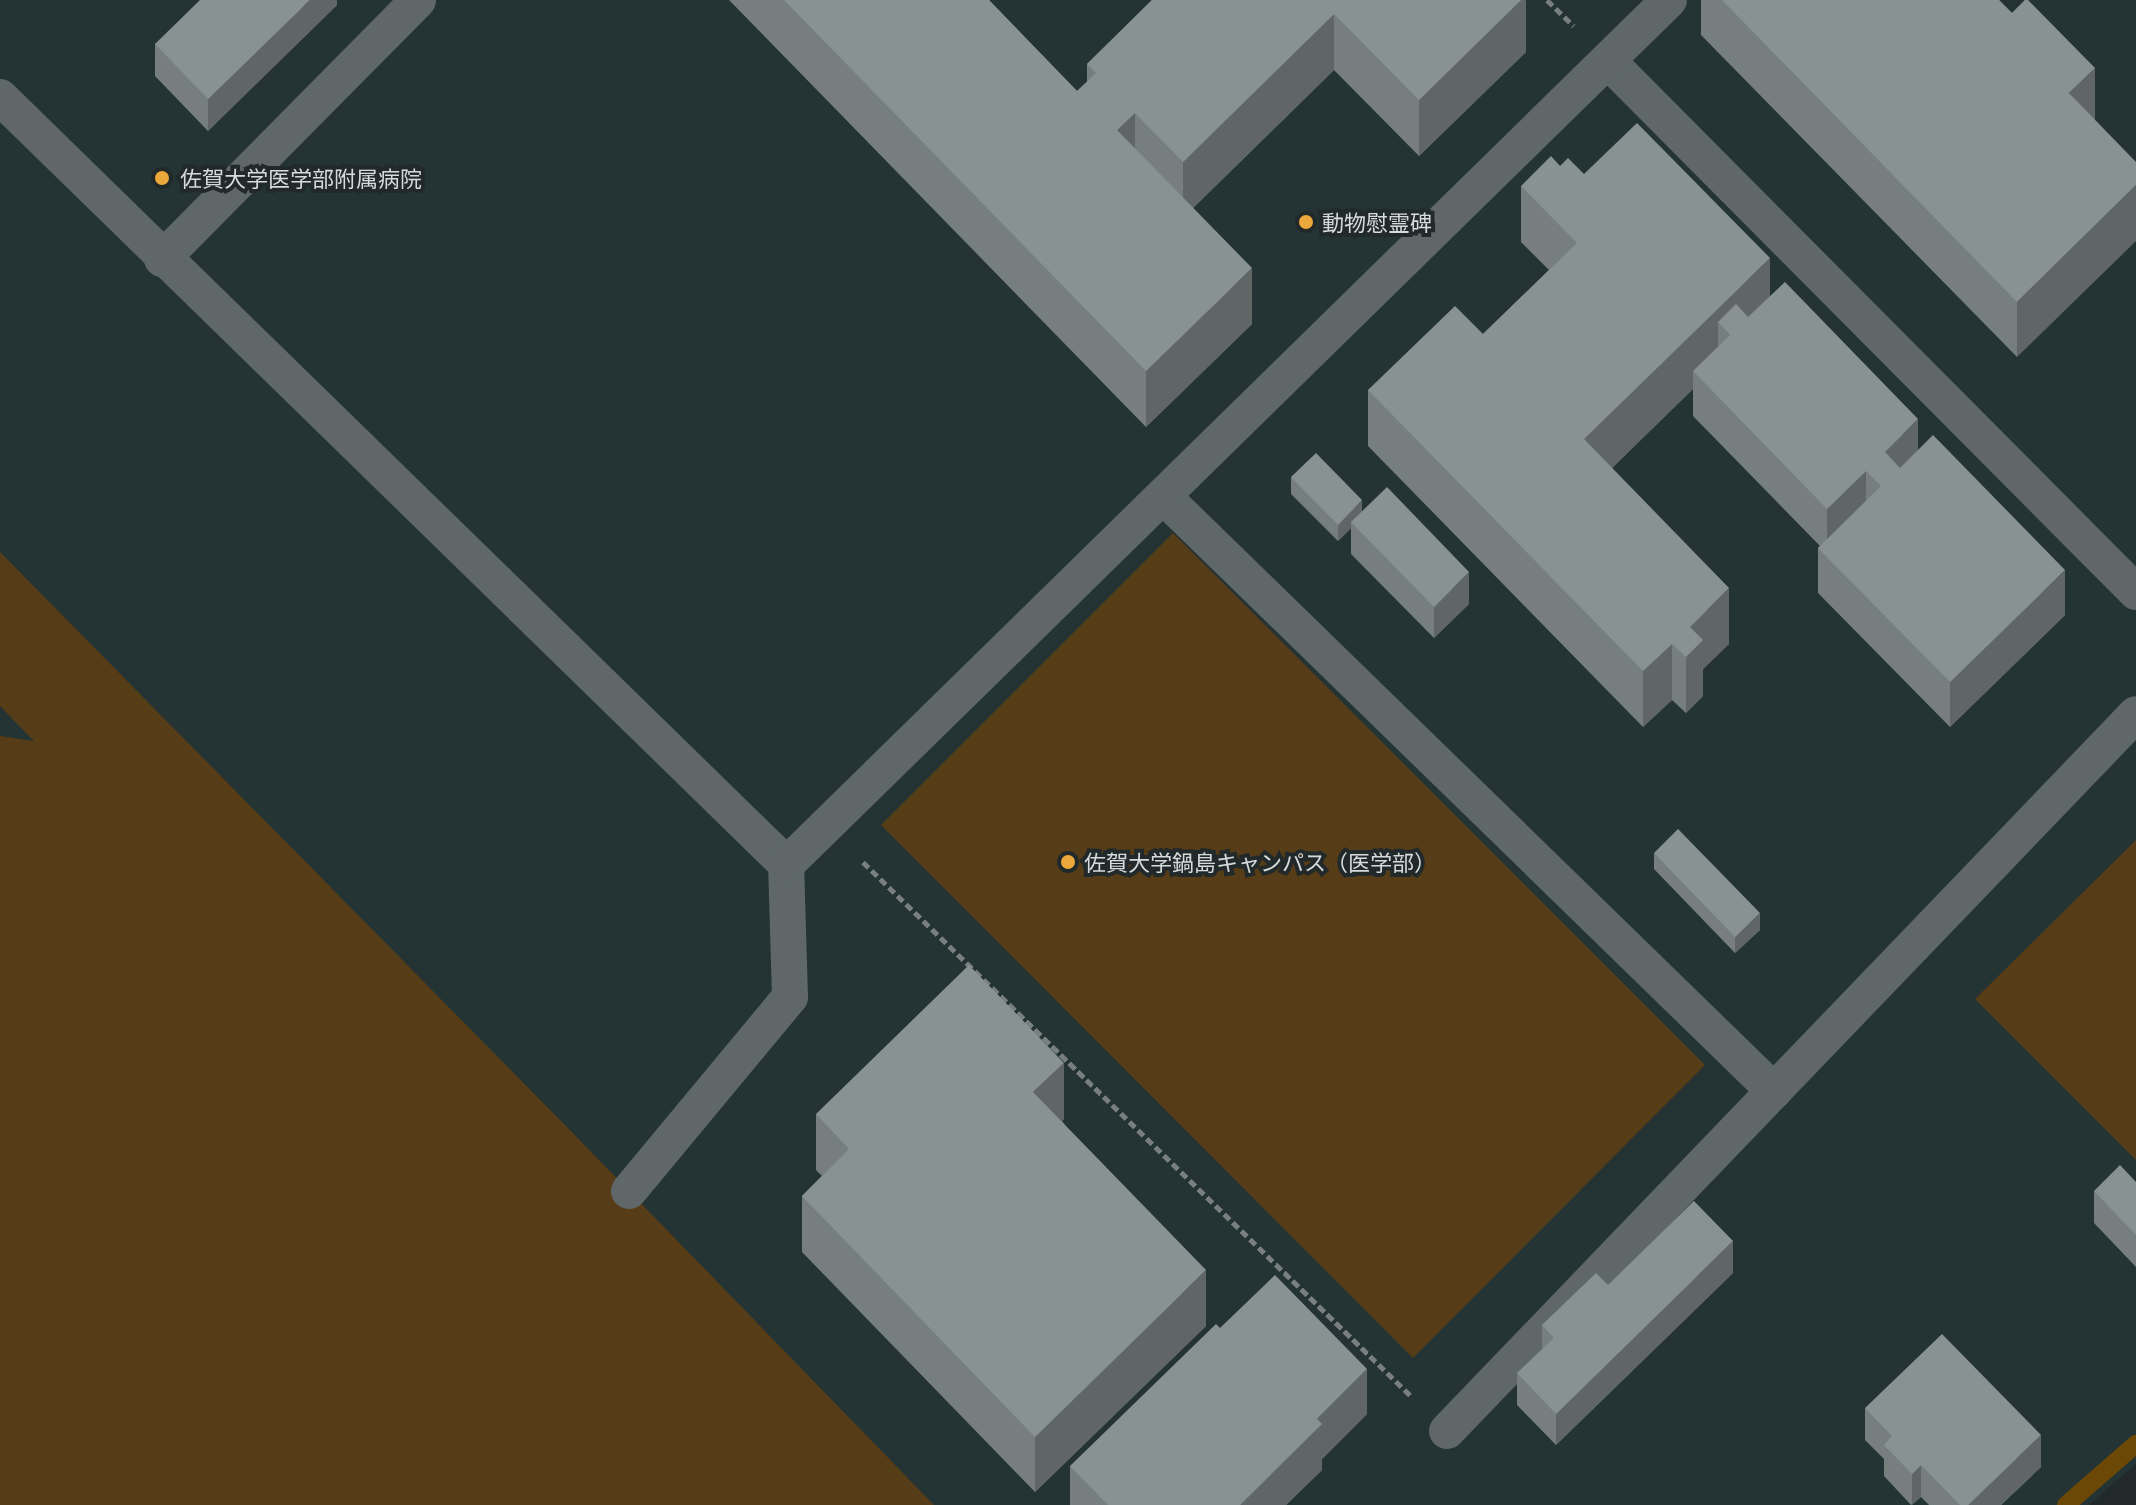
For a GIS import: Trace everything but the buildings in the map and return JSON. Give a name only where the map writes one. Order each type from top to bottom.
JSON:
[{"type":"lane","points":[[162,259],[418,0]]},
{"type":"lane","points":[[787,865],[1669,0]]},
{"type":"lane","points":[[1608,61],[2136,592]]},
{"type":"lane","points":[[0,97],[162,259],[787,865],[790,997],[629,1191]]},
{"type":"lane","points":[[1163,496],[1774,1091]]},
{"type":"lane","points":[[1447,1431],[2136,714]]},
{"type":"path","points":[[826,825],[1447,1431]]},
{"type":"shaded area","name":"佐賀大学鍋島キャンパス（医学部）","points":[[0,0],[2136,0],[2136,1464],[2089,1505],[0,1505]]},
{"type":"shaded area","points":[[1173,533],[1705,1065],[1413,1358],[881,825]]},
{"type":"shaded area","points":[[0,552],[562,1122],[934,1505],[0,1505],[0,736],[34,741],[0,706]]},
{"type":"shaded area","points":[[2136,840],[2136,1160],[1975,999]]},
{"type":"waterway","points":[[2066,1505],[2136,1444]]},
{"type":"place","name":"佐賀大学医学部附属病院","points":[[162,178]]},
{"type":"place","name":"動物慰霊碑","points":[[1306,222]]},
{"type":"place","name":"佐賀大学鍋島キャンパス（医学部）","points":[[1068,862]]}]
